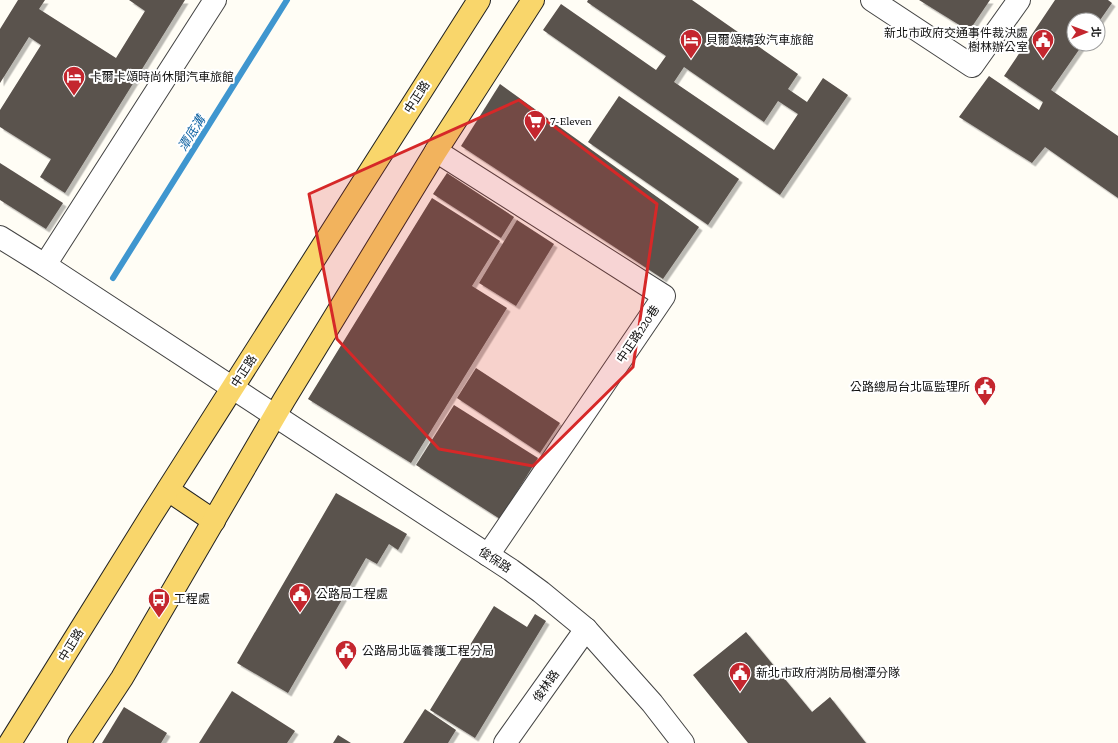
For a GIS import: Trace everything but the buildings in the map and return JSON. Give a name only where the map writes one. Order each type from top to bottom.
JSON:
[{"type":"main road","name":"中正路","points":[[10,743],[168,490],[479,0]]},
{"type":"main road","points":[[79,743],[122,678],[274,416],[436,151],[533,0]]},
{"type":"main road","points":[[168,490],[214,521]]},
{"type":"street","points":[[45,265],[215,0]]},
{"type":"street","points":[[872,0],[972,66],[1019,0]]},
{"type":"street","name":"中正路220巷","points":[[436,151],[664,296],[488,555]]},
{"type":"street","name":"俊保路","points":[[0,237],[511,570],[541,592],[586,629],[652,703],[683,743]]},
{"type":"street","name":"俊林路","points":[[505,743],[586,629]]},
{"type":"highlighted area","points":[[519,100],[657,204],[633,367],[533,466],[439,449],[337,339],[309,194]]},
{"type":"waterway","name":"潭底溝","points":[[113,278],[287,0]]},
{"type":"place","name":"貝爾頌精致汽車旅館","points":[[691,60]]},
{"type":"place","name":"新北市政府交通事件裁決處 樹林辦公室","points":[[1043,60]]},
{"type":"place","name":"卡爾卡頌時尚休閒汽車旅館","points":[[74,96]]},
{"type":"place","name":"7-Eleven","points":[[535,140]]},
{"type":"place","name":"公路總局台北區監理所","points":[[985,406]]},
{"type":"place","name":"公路局工程處","points":[[300,614]]},
{"type":"place","name":"工程處","points":[[159,618]]},
{"type":"place","name":"公路局北區養護工程分局","points":[[346,670]]},
{"type":"place","name":"新北市政府消防局樹潭分隊","points":[[740,692]]}]
